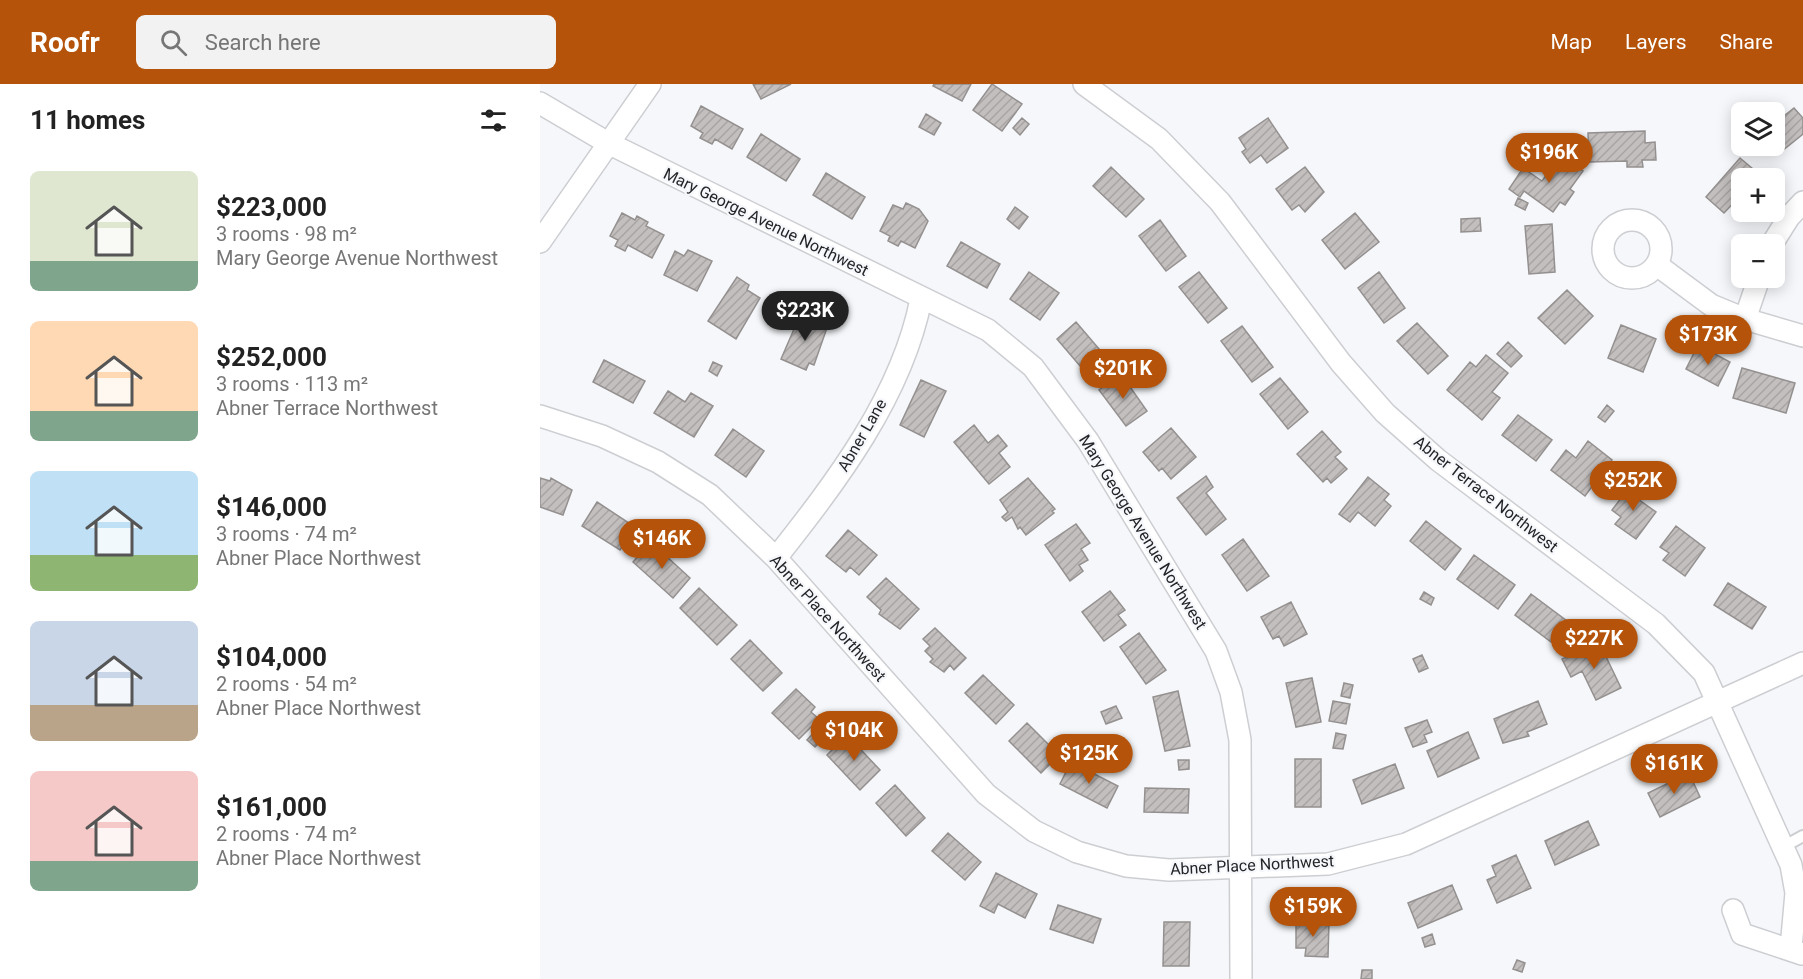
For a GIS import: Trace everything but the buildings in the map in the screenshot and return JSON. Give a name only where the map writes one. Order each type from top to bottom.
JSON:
[{"type":"street","points":[[540,242],[650,84]]},
{"type":"street","name":"Abner Terrace Northwest","points":[[1084,84],[1159,139],[1220,202],[1341,363],[1385,413],[1438,460],[1656,624],[1704,673],[1791,865],[1796,893],[1797,952]]},
{"type":"street","name":"Mary George Avenue Northwest","points":[[540,103],[608,144],[988,330],[1033,367],[1088,441],[1216,651],[1231,692],[1240,740],[1241,979]]},
{"type":"street","points":[[1778,234],[1789,217],[1803,202]]},
{"type":"street","points":[[1657,265],[1711,305],[1745,319],[1803,336]]},
{"type":"street","points":[[1745,319],[1756,288]]},
{"type":"street","name":"Abner Lane","points":[[776,558],[848,462],[879,407],[914,334],[921,299]]},
{"type":"street","name":"Abner Place Northwest","points":[[540,416],[602,436],[658,462],[710,495],[743,530],[776,558],[986,794],[1034,831],[1077,852],[1126,866],[1168,870],[1328,864],[1406,844],[1803,663]]},
{"type":"street","points":[[1733,910],[1742,934],[1797,952]]},
{"type":"lane","points":[[1783,847],[1803,836]]}]
